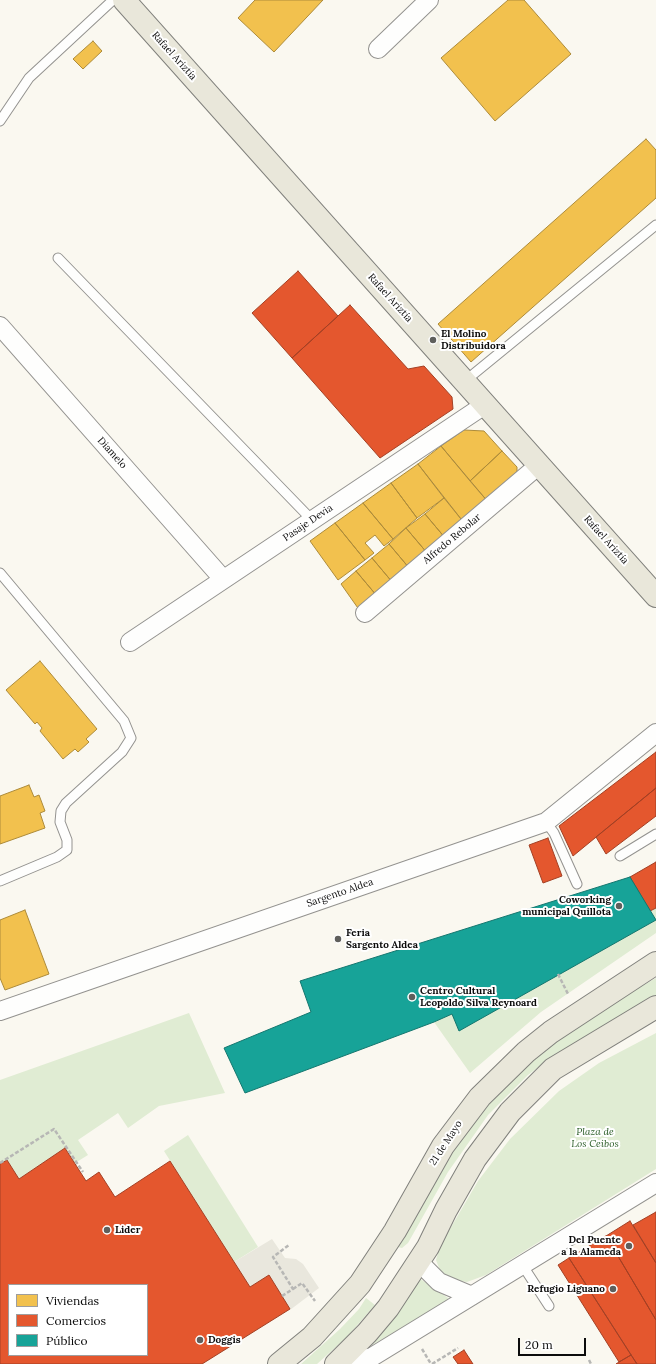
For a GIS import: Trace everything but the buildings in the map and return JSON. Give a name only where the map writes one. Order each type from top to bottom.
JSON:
[{"type":"main road","name":"Rafael Ariztía","points":[[124,0],[656,596]]},
{"type":"main road","name":"21 de Mayo","points":[[279,1364],[291,1356],[329,1320],[350,1296],[378,1258],[443,1146],[480,1097],[526,1052],[551,1032],[656,963]]},
{"type":"main road","points":[[336,1364],[367,1333],[388,1308],[419,1262],[475,1159],[510,1112],[553,1069],[656,1007]]},
{"type":"street","points":[[378,49],[429,0]]},
{"type":"street","name":"Diamelo","points":[[0,326],[223,579]]},
{"type":"street","name":"Pasaje Devia","points":[[130,642],[486,404]]},
{"type":"street","name":"Alfredo Rebolar","points":[[365,613],[539,465]]},
{"type":"street","name":"Sargento Aldea","points":[[0,1011],[546,822],[656,733]]},
{"type":"street","points":[[347,1364],[375,1360],[472,1296],[656,1183]]},
{"type":"street","points":[[419,1262],[439,1282],[472,1296]]},
{"type":"lane","points":[[0,121],[34,73],[114,0]]},
{"type":"lane","points":[[465,381],[656,225]]},
{"type":"lane","points":[[58,258],[312,520]]},
{"type":"lane","points":[[0,573],[124,721],[131,738],[122,752],[66,803],[61,811],[60,822],[68,840],[67,850],[57,857],[0,881]]},
{"type":"lane","points":[[546,822],[554,833],[577,884]]},
{"type":"lane","points":[[620,856],[656,834]]},
{"type":"lane","points":[[523,1266],[549,1306]]},
{"type":"path","points":[[0,1163],[54,1128],[83,1172]]},
{"type":"path","points":[[289,1245],[273,1257],[293,1289]]},
{"type":"path","points":[[282,1296],[302,1283],[329,1320]]},
{"type":"path","points":[[421,1347],[432,1364],[458,1348]]},
{"type":"path","points":[[589,1360],[591,1364]]},
{"type":"green space","points":[[656,908],[656,933],[541,1012],[470,1073],[434,1022]]},
{"type":"green space","points":[[656,978],[656,995],[554,1055],[528,1075],[488,1115],[448,1172],[408,1243],[402,1248],[398,1247],[438,1166],[483,1103],[553,1042],[598,1011]]},
{"type":"green space","points":[[189,1013],[225,1093],[159,1106],[128,1128],[118,1113],[78,1140],[88,1155],[75,1163],[65,1148],[19,1179],[7,1160],[0,1164],[0,1080]]},
{"type":"green space","name":"Plaza de Los Ceibos","points":[[656,1033],[656,1169],[486,1275],[467,1282],[451,1280],[441,1273],[436,1260],[440,1246],[478,1181],[510,1139],[559,1091],[599,1063]]},
{"type":"green space","points":[[188,1135],[258,1247],[234,1262],[164,1151]]},
{"type":"green space","points":[[419,1278],[451,1300],[363,1350]]},
{"type":"green space","points":[[366,1298],[375,1305],[346,1338],[317,1364],[301,1364],[340,1329],[359,1309]]},
{"type":"shaded area","points":[[272,1239],[285,1258],[296,1259],[303,1264],[319,1288],[290,1310],[269,1275],[250,1287],[234,1262]]},
{"type":"place","name":"El Molino Distribuidora","points":[[433,340]]},
{"type":"place","name":"Coworking municipal Quillota","points":[[619,906]]},
{"type":"place","name":"Feria Sargento Aldea","points":[[338,939]]},
{"type":"place","name":"Centro Cultural Leopoldo Silva Reynoard","points":[[412,997]]},
{"type":"place","name":"Lider","points":[[107,1230]]},
{"type":"place","name":"Del Puente a la Alameda","points":[[629,1246]]},
{"type":"place","name":"Refugio Liguano","points":[[613,1289]]},
{"type":"place","name":"Doggis","points":[[200,1340]]}]
